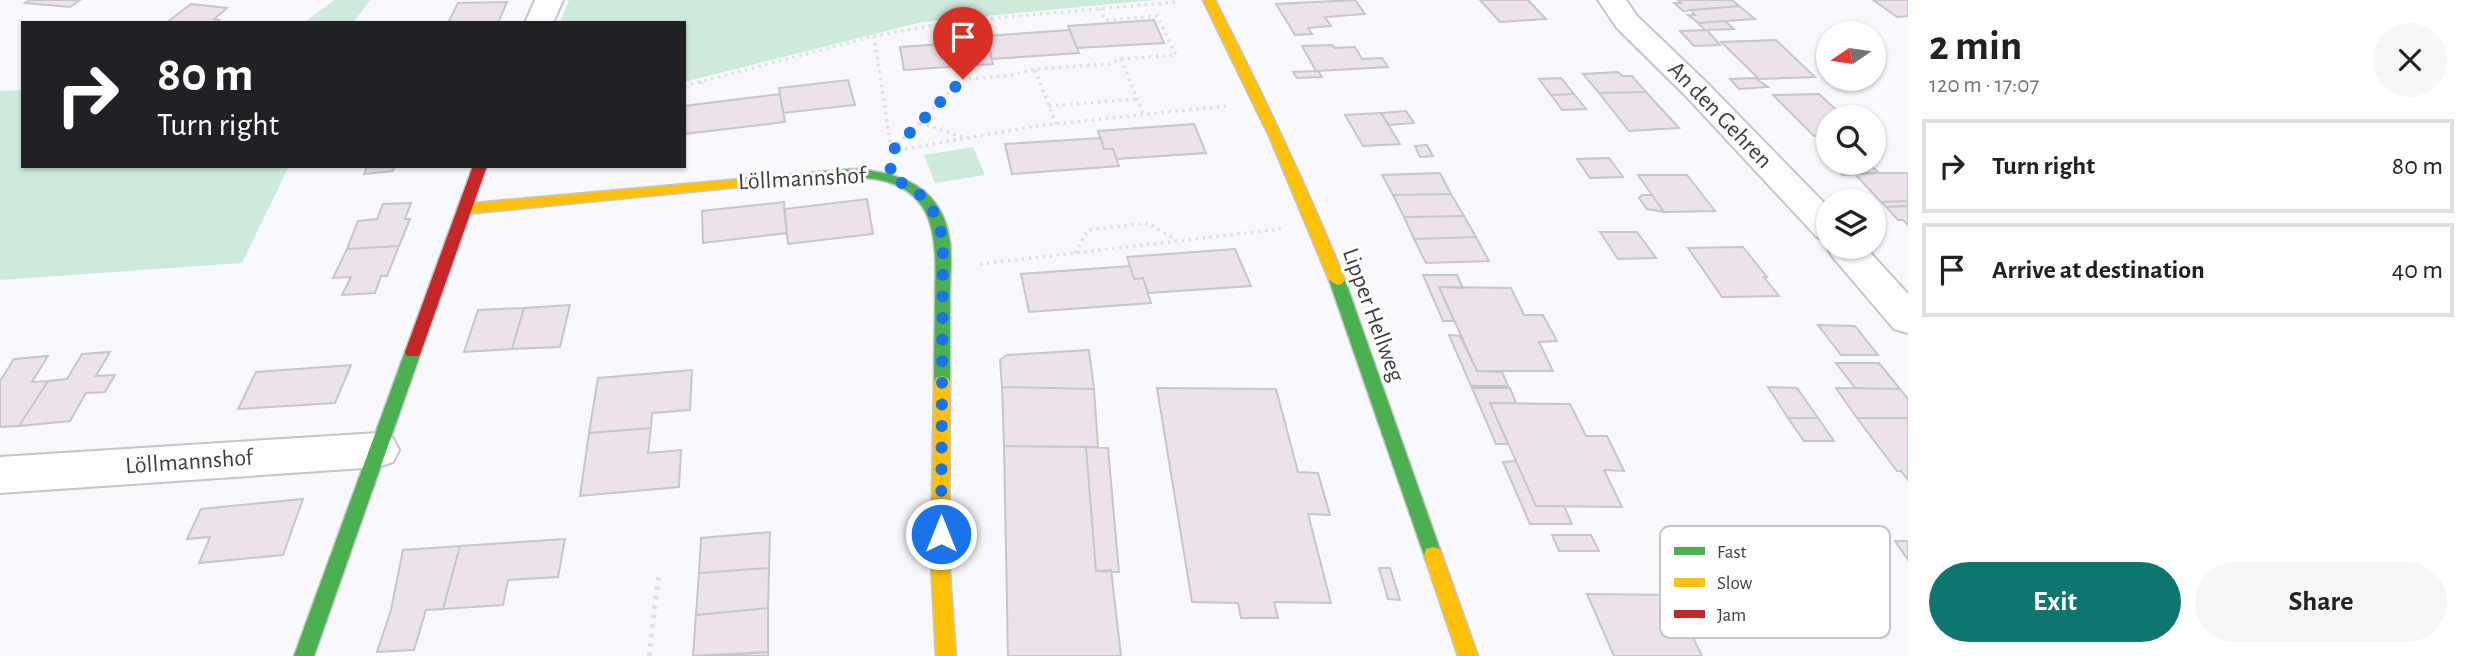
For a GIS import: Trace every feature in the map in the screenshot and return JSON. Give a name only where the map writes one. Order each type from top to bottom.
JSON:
[{"type":"street","points":[[540,21],[549,0]]},
{"type":"street","name":"Lipper Hellweg","points":[[1209,0],[1262,102],[1314,219],[1351,316],[1468,656]]},
{"type":"street","name":"An den Gehren","points":[[1612,0],[1627,22],[1695,88],[1816,215]]},
{"type":"street","points":[[304,656],[479,168]]},
{"type":"street","name":"Löllmannshof","points":[[464,209],[857,172],[890,177],[912,187],[930,204],[938,219],[943,242],[940,561],[946,656]]},
{"type":"street","points":[[1856,259],[1908,319]]},
{"type":"street","name":"Löllmannshof","points":[[0,475],[378,450]]},
{"type":"path","points":[[701,84],[696,57],[704,0]]},
{"type":"path","points":[[686,86],[701,84],[874,36],[951,22],[1177,2]]},
{"type":"path","points":[[892,151],[963,79],[1007,76],[1035,69],[1109,64],[1121,59],[1176,55],[1157,16],[1105,20],[1100,9]]},
{"type":"path","points":[[874,36],[892,151]]},
{"type":"path","points":[[1121,59],[1144,116]]},
{"type":"path","points":[[1035,69],[1056,124]]},
{"type":"path","points":[[1049,106],[1138,99]]},
{"type":"path","points":[[892,151],[1056,124],[1195,110]]},
{"type":"path","points":[[0,122],[21,122]]},
{"type":"path","points":[[920,122],[966,138]]},
{"type":"path","points":[[1075,253],[1088,230],[1147,223],[1178,241]]},
{"type":"path","points":[[943,269],[1241,233]]},
{"type":"path","points":[[649,656],[659,573]]},
{"type":"green space","points":[[334,0],[370,0],[354,21],[307,21]]},
{"type":"green space","points":[[569,0],[1154,0],[922,22],[686,81],[686,21],[561,21]]},
{"type":"green space","points":[[21,90],[21,168],[288,168],[242,263],[0,280],[0,91]]},
{"type":"green space","points":[[973,147],[985,175],[935,183],[924,155]]},
{"type":"building","points":[[30,0],[80,0],[70,7],[25,3]]},
{"type":"building","points":[[1355,0],[1365,14],[1325,17],[1331,26],[1308,28],[1312,34],[1295,35],[1276,4]]},
{"type":"building","points":[[1480,0],[1528,0],[1546,19],[1500,22]]},
{"type":"building","points":[[1678,0],[1732,0],[1739,6],[1683,11],[1674,3],[1681,3]]},
{"type":"building","points":[[1873,0],[1908,0],[1908,16],[1897,17]]},
{"type":"building","points":[[507,2],[499,21],[449,21],[458,3]]},
{"type":"building","points":[[191,4],[227,8],[214,19],[218,21],[169,21]]},
{"type":"building","points":[[1739,6],[1755,19],[1698,23],[1688,15],[1695,15],[1690,10]]},
{"type":"building","points":[[1154,20],[1164,43],[1077,48],[1068,26]]},
{"type":"building","points":[[1725,21],[1734,29],[1705,30],[1698,23]]},
{"type":"building","points":[[1070,30],[1079,53],[992,59],[986,36]]},
{"type":"building","points":[[1707,30],[1720,45],[1694,46],[1680,31]]},
{"type":"building","points":[[1776,40],[1815,77],[1759,79],[1721,42]]},
{"type":"building","points":[[987,41],[993,64],[904,70],[900,47]]},
{"type":"building","points":[[1332,45],[1335,48],[1355,47],[1362,59],[1382,58],[1388,67],[1316,71],[1302,46]]},
{"type":"building","points":[[1318,71],[1322,77],[1297,78],[1293,72]]},
{"type":"building","points":[[1618,72],[1622,76],[1632,76],[1646,92],[1599,93],[1583,74]]},
{"type":"building","points":[[1561,78],[1574,94],[1551,95],[1539,79]]},
{"type":"building","points":[[1755,78],[1768,87],[1739,89],[1730,79]]},
{"type":"building","points":[[848,80],[855,105],[783,113],[779,88]]},
{"type":"building","points":[[1646,92],[1679,128],[1629,131],[1599,93]]},
{"type":"building","points":[[780,94],[785,122],[686,134],[686,106]]},
{"type":"building","points":[[1574,94],[1586,109],[1562,110],[1551,95]]},
{"type":"building","points":[[1819,94],[1831,105],[1816,105],[1816,136],[1814,136],[1773,95]]},
{"type":"building","points":[[1406,111],[1414,123],[1389,125],[1381,113]]},
{"type":"building","points":[[1381,113],[1400,144],[1363,146],[1345,115]]},
{"type":"building","points":[[1194,124],[1206,153],[1117,159],[1113,149],[1104,149],[1098,131]]},
{"type":"building","points":[[1101,138],[1104,149],[1113,149],[1119,166],[1012,174],[1005,144]]},
{"type":"building","points":[[1427,145],[1433,156],[1420,157],[1415,146]]},
{"type":"building","points":[[1609,158],[1623,177],[1590,178],[1577,159]]},
{"type":"building","points":[[366,168],[394,168],[393,171],[364,174]]},
{"type":"building","points":[[1440,173],[1451,194],[1393,195],[1382,175]]},
{"type":"building","points":[[1908,173],[1908,201],[1886,202],[1886,189],[1869,189],[1856,175]]},
{"type":"building","points":[[1638,175],[1687,175],[1715,211],[1664,212]]},
{"type":"building","points":[[1451,194],[1464,216],[1404,217],[1393,195]]},
{"type":"building","points":[[1642,195],[1652,195],[1664,212],[1647,209],[1639,198]]},
{"type":"building","points":[[867,199],[873,234],[788,244],[784,209]]},
{"type":"building","points":[[1908,201],[1908,206],[1886,207],[1886,202]]},
{"type":"building","points":[[784,202],[787,233],[703,243],[702,211]]},
{"type":"building","points":[[411,203],[405,219],[410,219],[399,246],[347,249],[358,221],[377,219],[383,204]]},
{"type":"building","points":[[1908,206],[1908,225],[1903,220],[1898,220],[1886,207]]},
{"type":"building","points":[[1464,216],[1476,237],[1414,239],[1404,217]]},
{"type":"building","points":[[1600,232],[1637,232],[1656,258],[1618,259]]},
{"type":"building","points":[[1476,237],[1489,261],[1426,263],[1414,239]]},
{"type":"building","points":[[399,246],[387,276],[381,276],[375,293],[342,295],[351,277],[333,278],[347,249]]},
{"type":"building","points":[[1743,247],[1779,296],[1722,297],[1688,248]]},
{"type":"building","points":[[1235,249],[1251,286],[1148,293],[1143,278],[1134,279],[1127,257]]},
{"type":"building","points":[[1130,266],[1134,279],[1143,278],[1151,303],[1029,312],[1021,274]]},
{"type":"building","points":[[1423,275],[1457,275],[1463,288],[1439,287],[1454,321],[1443,321]]},
{"type":"building","points":[[1439,287],[1511,288],[1524,315],[1543,315],[1557,341],[1539,342],[1553,371],[1477,371]]},
{"type":"building","points":[[570,305],[560,347],[512,349],[524,308]]},
{"type":"building","points":[[524,308],[512,349],[464,352],[478,310]]},
{"type":"building","points":[[1818,325],[1855,326],[1878,355],[1841,355]]},
{"type":"building","points":[[1449,335],[1460,336],[1477,371],[1502,372],[1508,386],[1471,386]]},
{"type":"building","points":[[1089,350],[1094,389],[1002,387],[1000,360],[1007,355]]},
{"type":"building","points":[[110,352],[96,376],[115,375],[105,392],[86,393],[70,421],[19,426],[48,381],[67,379],[82,354]]},
{"type":"building","points":[[48,356],[32,382],[48,381],[19,426],[0,427],[0,381],[14,359]]},
{"type":"building","points":[[1836,363],[1879,363],[1900,389],[1855,388]]},
{"type":"building","points":[[351,365],[335,403],[238,409],[256,372]]},
{"type":"building","points":[[692,370],[690,410],[652,413],[651,428],[589,433],[598,378]]},
{"type":"building","points":[[1002,387],[1094,389],[1098,447],[1004,446]]},
{"type":"building","points":[[1768,387],[1797,388],[1818,418],[1788,418]]},
{"type":"building","points":[[1157,388],[1276,389],[1298,472],[1318,473],[1330,515],[1308,514],[1331,603],[1274,602],[1278,618],[1241,618],[1238,603],[1192,602]]},
{"type":"building","points":[[1472,388],[1510,388],[1516,403],[1490,403],[1508,444],[1496,444]]},
{"type":"building","points":[[1836,388],[1900,389],[1908,399],[1908,418],[1857,418]]},
{"type":"building","points":[[1490,403],[1570,404],[1586,436],[1607,436],[1624,471],[1604,470],[1622,507],[1536,506]]},
{"type":"building","points":[[1788,418],[1818,418],[1834,441],[1804,441]]},
{"type":"building","points":[[1857,418],[1908,418],[1908,480],[1901,471],[1897,471]]},
{"type":"building","points":[[651,428],[648,453],[681,450],[679,487],[580,496],[589,433]]},
{"type":"building","points":[[1004,446],[1086,447],[1096,571],[1111,570],[1121,656],[1008,656]]},
{"type":"building","points":[[1086,447],[1108,448],[1119,572],[1096,571]]},
{"type":"building","points":[[1516,461],[1536,506],[1564,506],[1572,524],[1530,524],[1503,462]]},
{"type":"building","points":[[303,499],[283,555],[199,563],[210,537],[187,539],[201,509]]},
{"type":"building","points":[[770,532],[769,568],[699,573],[701,538]]},
{"type":"building","points":[[1552,535],[1591,535],[1599,551],[1559,551]]},
{"type":"building","points":[[565,539],[558,577],[508,580],[503,605],[443,609],[460,546]]},
{"type":"building","points":[[1895,541],[1908,541],[1908,560]]},
{"type":"building","points":[[460,546],[443,609],[426,610],[414,650],[377,652],[391,610],[403,550]]},
{"type":"building","points":[[769,568],[768,608],[696,615],[699,573]]},
{"type":"building","points":[[1379,568],[1390,568],[1400,600],[1388,599]]},
{"type":"building","points":[[1587,594],[1660,595],[1660,638],[1693,638],[1702,656],[1614,656]]},
{"type":"building","points":[[768,608],[768,652],[693,656],[696,615]]},
{"type":"building","points":[[768,652],[768,656],[713,656]]},
{"type":"traffic: fast","points":[[774,180],[832,174],[873,175],[910,186],[924,198],[934,213],[943,242],[942,382]]},
{"type":"traffic: fast","points":[[1337,280],[1433,555]]},
{"type":"traffic: fast","points":[[304,656],[413,352]]},
{"type":"traffic: slow","points":[[1209,0],[1277,138],[1337,280]]},
{"type":"traffic: slow","points":[[464,209],[774,180]]},
{"type":"traffic: slow","points":[[942,382],[940,561],[946,656]]},
{"type":"traffic: slow","points":[[1433,555],[1468,656]]},
{"type":"traffic: jam","points":[[413,352],[479,168]]},
{"type":"route","points":[[941,534],[943,242],[938,219],[930,204],[912,187],[890,177],[892,151],[963,79]]}]
